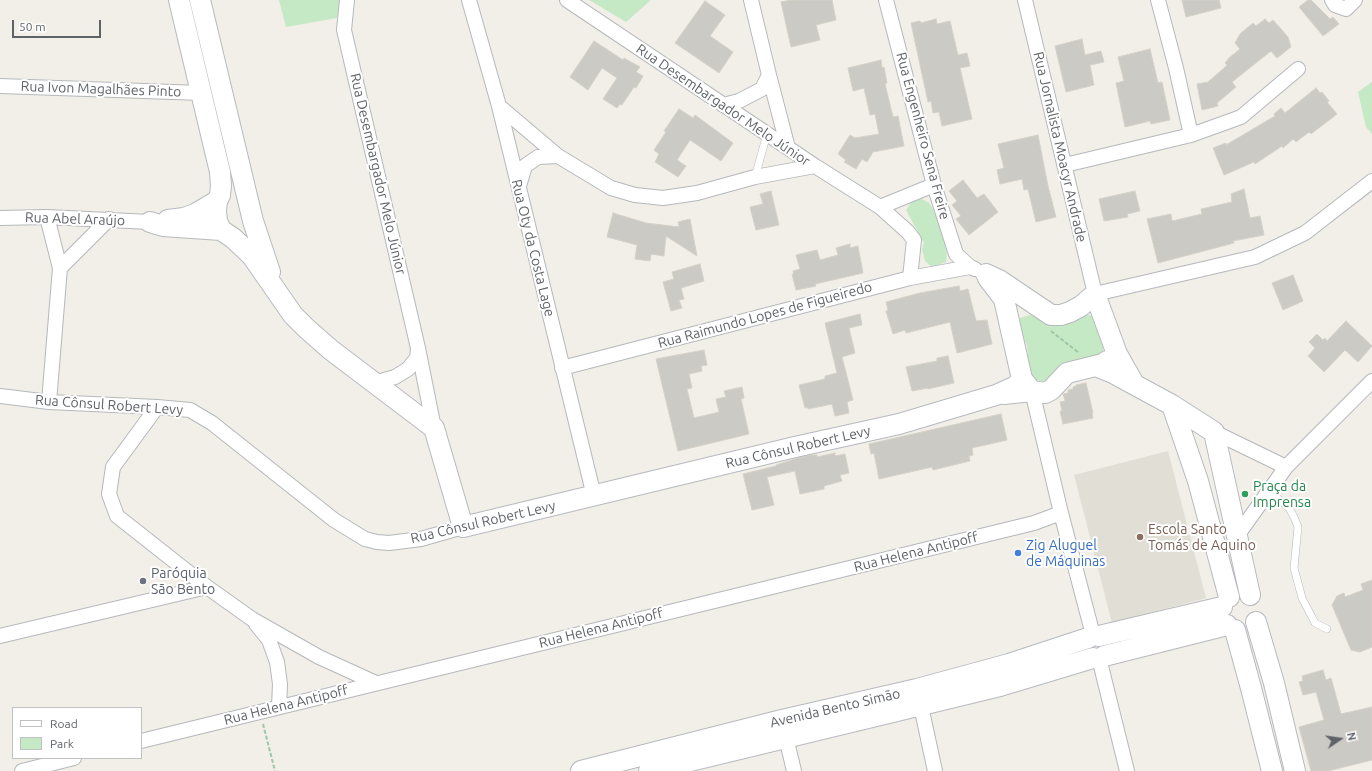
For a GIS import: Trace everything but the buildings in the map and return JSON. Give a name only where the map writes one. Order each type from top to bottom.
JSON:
[{"type":"street","points":[[179,0],[202,92],[221,178],[220,195],[217,200],[216,215],[227,234],[252,256],[293,314],[314,336],[434,428]]},
{"type":"street","points":[[200,0],[253,221],[278,293]]},
{"type":"street","name":"Rua Desembargador Melo Júnior","points":[[347,0],[344,30],[418,348],[434,428],[463,527]]},
{"type":"street","name":"Rua Oty da Costa Lage","points":[[469,0],[499,106],[594,496]]},
{"type":"street","name":"Rua Desembargador Melo Júnior","points":[[567,0],[814,166],[880,207],[908,232],[914,240],[910,278]]},
{"type":"street","points":[[751,0],[788,148]]},
{"type":"street","name":"Rua Engenheiro Sena Freire","points":[[886,0],[934,185],[956,254],[978,271]]},
{"type":"street","name":"Rua Jornalista Moacyr Andrade","points":[[1025,0],[1065,165],[1088,300]]},
{"type":"street","points":[[1158,0],[1192,135]]},
{"type":"street","points":[[1332,0],[1335,5],[1350,4]]},
{"type":"street","points":[[1065,165],[1192,135],[1241,117],[1298,69]]},
{"type":"street","points":[[723,105],[739,101],[762,89],[769,75]]},
{"type":"street","name":"Rua Ivon Magalhães Pinto","points":[[0,86],[202,92]]},
{"type":"street","points":[[499,106],[558,156],[611,188],[635,195],[663,198],[697,193],[756,177],[814,166]]},
{"type":"street","points":[[519,188],[525,166],[538,157],[558,156]]},
{"type":"street","points":[[978,271],[999,280],[1051,315],[1060,315],[1070,312],[1088,300],[1255,257],[1305,233],[1372,181]]},
{"type":"street","points":[[880,207],[934,185]]},
{"type":"street","name":"Rua Abel Araújo","points":[[0,218],[47,217],[150,222],[184,218],[195,214],[217,200]]},
{"type":"street","points":[[47,217],[60,268],[49,402]]},
{"type":"street","points":[[60,268],[109,220]]},
{"type":"street","points":[[227,234],[253,221]]},
{"type":"street","name":"Rua Abel Araújo","points":[[150,222],[163,226],[227,234]]},
{"type":"street","points":[[978,271],[1004,299],[1008,320],[1027,385],[1093,637],[1104,639],[1107,644],[1107,650],[1098,658],[1126,771]]},
{"type":"street","name":"Rua Raimundo Lopes de Figueiredo","points":[[562,368],[910,278],[978,271]]},
{"type":"street","points":[[1088,300],[1103,313],[1117,354],[1134,384]]},
{"type":"street","points":[[1008,320],[1025,307],[1036,305]]},
{"type":"street","points":[[374,383],[395,377],[408,369],[417,358],[418,348]]},
{"type":"street","points":[[1027,385],[1044,393],[1051,390],[1068,373],[1103,364],[1117,354]]},
{"type":"street","points":[[1096,366],[1113,373],[1172,405],[1214,432],[1286,467]]},
{"type":"street","points":[[1237,536],[1286,467],[1372,380]]},
{"type":"street","name":"Rua Cônsul Robert Levy","points":[[0,396],[49,402],[157,406],[190,410],[212,423],[334,520],[365,539],[377,542],[420,539],[463,527],[795,447],[898,424],[996,395],[1016,386],[1027,385]]},
{"type":"street","points":[[1172,405],[1198,481],[1228,615],[1251,688],[1272,771]]},
{"type":"street","points":[[157,406],[113,468],[109,494],[117,516],[207,587],[252,619],[319,658],[376,683]]},
{"type":"street","points":[[1198,481],[1214,432]]},
{"type":"street","points":[[1214,432],[1250,595],[1258,605],[1259,614],[1256,622],[1248,629],[1242,631],[1228,615]]},
{"type":"street","name":"Rua Helena Antipoff","points":[[142,741],[1034,523],[1061,513]]},
{"type":"street","points":[[0,636],[207,587]]},
{"type":"street","points":[[1228,615],[1239,593],[1250,595]]},
{"type":"street","name":"Avenida Bento Simão","points":[[918,697],[1009,664],[1093,637],[1228,615]]},
{"type":"street","name":"Avenida Bento Simão","points":[[581,771],[658,765],[784,729],[918,697],[1000,686],[1098,658],[1228,615]]},
{"type":"street","points":[[252,619],[269,640],[277,662],[280,684],[278,707]]},
{"type":"street","points":[[1256,622],[1274,683],[1295,771]]},
{"type":"street","points":[[918,697],[935,771]]},
{"type":"street","points":[[784,729],[794,771]]},
{"type":"street","points":[[22,771],[70,759]]},
{"type":"lane","points":[[756,177],[767,134]]},
{"type":"lane","points":[[1270,491],[1289,508],[1294,517],[1298,527],[1294,568],[1302,598],[1315,623],[1327,629]]},
{"type":"path","points":[[1046,327],[1096,366]]},
{"type":"path","points":[[260,712],[275,771]]},
{"type":"shaded area","name":"Escola Santo Tomás de Aquino","points":[[1168,451],[1206,598],[1112,623],[1074,475]]},
{"type":"green space","points":[[279,0],[340,0],[337,18],[286,27]]},
{"type":"green space","points":[[589,0],[651,0],[626,22]]},
{"type":"green space","points":[[1372,82],[1372,134],[1366,127],[1358,92]]},
{"type":"green space","points":[[922,199],[929,203],[933,209],[941,229],[947,253],[946,262],[932,267],[925,261],[922,249],[924,243],[906,210],[912,201]]},
{"type":"green space","points":[[1086,314],[1094,317],[1103,342],[1101,356],[1045,382],[1035,380],[1030,375],[1027,346],[1018,323],[1020,318],[1030,315]]},
{"type":"place","name":"Praça da Imprensa","points":[[1245,494]]},
{"type":"place","name":"Escola Santo Tomás de Aquino","points":[[1140,537]]},
{"type":"place","name":"Zig Aluguel de Máquinas","points":[[1018,553]]},
{"type":"place","name":"Paróquia São Bento","points":[[143,581]]}]
